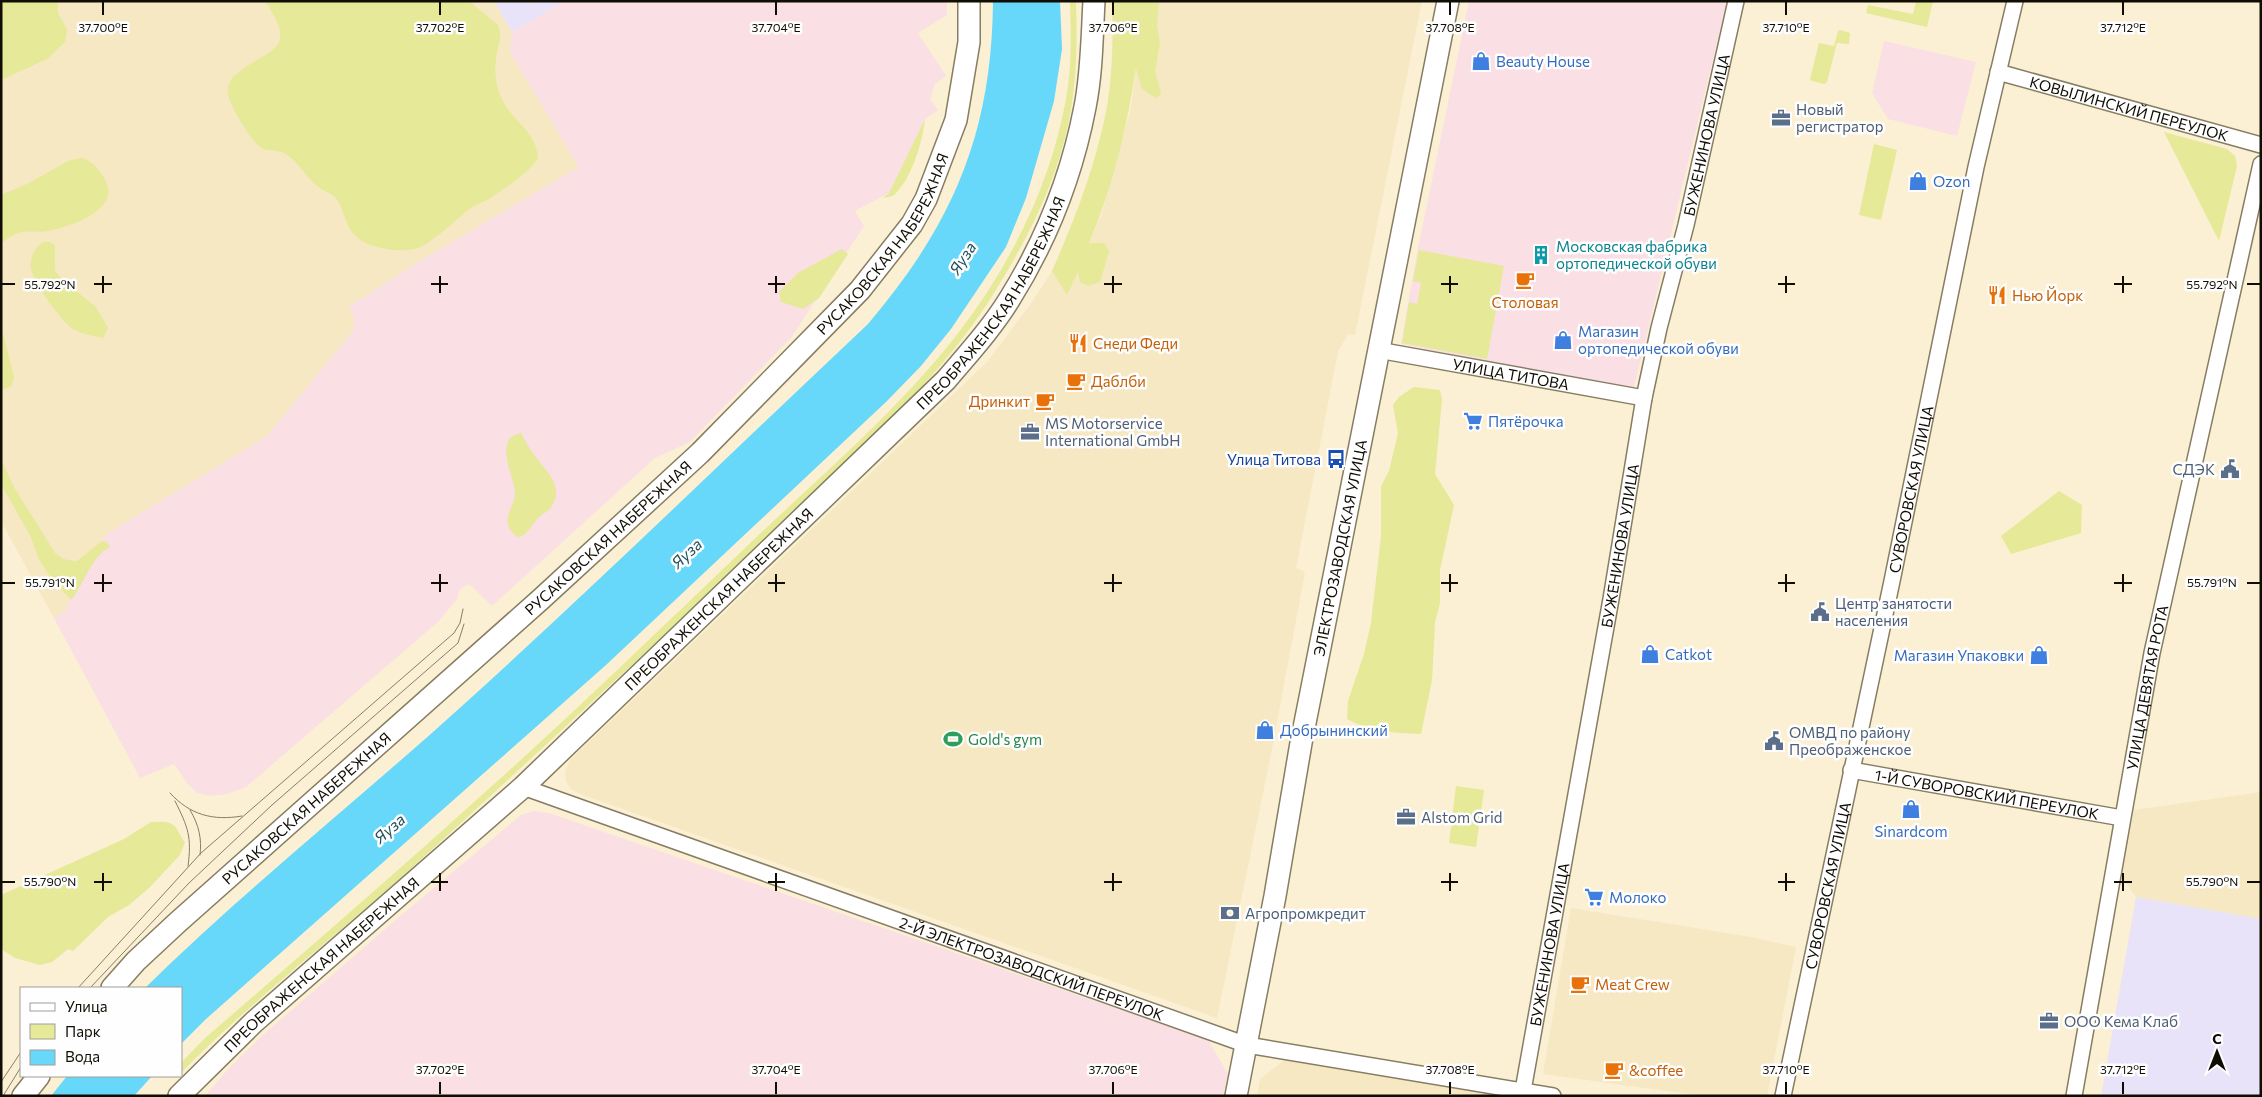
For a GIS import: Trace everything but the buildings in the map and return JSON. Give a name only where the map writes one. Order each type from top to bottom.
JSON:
[{"type":"main road","name":"РУСАКОВСКАЯ НАБЕРЕЖНАЯ","points":[[113,987],[136,961],[178,922],[540,600],[700,453],[860,290],[912,224],[926,199],[950,136],[956,120],[963,85],[968,42],[969,1]]},
{"type":"main road","name":"ПРЕОБРАЖЕНСКАЯ НАБЕРЕЖНАЯ","points":[[179,1096],[254,1022],[523,788],[946,380],[1008,301],[1031,262],[1054,211],[1073,158],[1085,106],[1092,49],[1094,1]]},
{"type":"main road","name":"ЭЛЕКТРОЗАВОДСКАЯ УЛИЦА","points":[[1236,1096],[1247,1045],[1297,764],[1448,1]]},
{"type":"main road","points":[[23,1096],[38,1077]]},
{"type":"street","name":"БУЖЕНИНОВА УЛИЦА","points":[[1523,1093],[1611,599],[1644,398],[1659,328],[1686,225],[1736,1]]},
{"type":"street","name":"СУВОРОВСКАЯ УЛИЦА","points":[[1783,1096],[1906,517],[1976,167],[2015,1]]},
{"type":"street","name":"КОВЫЛИНСКИЙ ПЕРЕУЛОК","points":[[1998,72],[2261,145]]},
{"type":"street","name":"УЛИЦА ДЕВЯТАЯ РОТА","points":[[2074,1096],[2152,653],[2261,164]]},
{"type":"street","name":"УЛИЦА ТИТОВА","points":[[1378,350],[1644,398]]},
{"type":"street","name":"1-Й СУВОРОВСКИЙ ПЕРЕУЛОК","points":[[1851,770],[2122,818]]},
{"type":"street","name":"2-Й ЭЛЕКТРОЗАВОДСКИЙ ПЕРЕУЛОК","points":[[523,788],[1247,1045],[1523,1093],[1553,1096]]},
{"type":"shaded area","points":[[1,1],[494,1],[512,32],[510,52],[580,167],[425,258],[350,306],[353,314],[354,330],[267,436],[107,534],[73,582],[67,611],[54,618],[1,521]]},
{"type":"shaded area","points":[[494,1],[565,1],[512,32]]},
{"type":"shaded area","points":[[565,1],[947,1],[947,15],[918,33],[946,76],[935,84],[930,99],[938,110],[925,119],[889,193],[855,211],[864,226],[791,338],[690,442],[655,458],[492,606],[469,584],[460,589],[457,599],[438,622],[246,787],[227,794],[212,796],[197,793],[187,783],[174,764],[140,778],[54,618],[66,611],[73,582],[107,534],[267,436],[354,330],[353,314],[350,306],[425,258],[579,167],[510,52],[512,32]]},
{"type":"shaded area","points":[[1141,1],[1422,1],[1355,335],[1348,334],[1338,352],[1296,568],[1305,572],[1272,749],[1217,1018],[580,794],[571,789],[566,781],[565,772],[570,760],[988,361],[1032,302],[1052,271],[1067,294],[1102,213],[1131,108],[1140,37]]},
{"type":"shaded area","points":[[1469,1],[1727,1],[1633,392],[1401,344],[1418,248]]},
{"type":"shaded area","points":[[1884,41],[1976,62],[1957,136],[1888,119],[1872,93]]},
{"type":"shaded area","points":[[2261,792],[2261,919],[2136,897],[2122,877],[2134,810]]},
{"type":"shaded area","points":[[534,811],[549,813],[1208,1040],[1228,1074],[1223,1096],[205,1096],[230,1067],[262,1036],[399,917],[521,815]]},
{"type":"shaded area","points":[[2136,897],[2261,919],[2261,1096],[2101,1096]]},
{"type":"shaded area","points":[[1571,908],[1751,937],[1796,947],[1767,1096],[1703,1096],[1543,1074]]},
{"type":"shaded area","points":[[1284,1060],[1494,1096],[1257,1096],[1260,1079]]},
{"type":"green space","points":[[1,1],[58,1],[58,13],[67,30],[65,42],[47,59],[1,80]]},
{"type":"green space","points":[[265,1],[469,1],[498,25],[500,38],[495,68],[498,88],[505,105],[533,141],[537,149],[538,159],[515,180],[489,199],[472,207],[420,247],[408,250],[393,250],[371,245],[359,239],[347,224],[335,197],[316,185],[289,156],[259,146],[250,136],[230,101],[228,88],[233,77],[267,54],[279,41],[280,32],[276,19]]},
{"type":"green space","points":[[1070,1],[1076,1],[1074,83],[1069,121],[1055,171],[1035,220],[1010,266],[974,323],[949,356],[893,417],[633,664],[397,881],[260,999],[182,1072],[182,1062],[204,1039],[421,849],[619,669],[875,425],[938,358],[966,323],[991,286],[1016,242],[1038,196],[1061,124],[1068,87],[1071,50]]},
{"type":"green space","points":[[1112,1],[1159,1],[1157,26],[1160,43],[1155,71],[1161,94],[1156,98],[1142,89],[1136,68],[1118,157],[1098,222],[1089,243],[1104,243],[1109,251],[1100,282],[1088,286],[1080,282],[1078,271],[1067,295],[1052,271],[1084,193],[1106,112],[1111,71]]},
{"type":"green space","points":[[1916,1],[1933,1],[1927,27],[1866,13],[1868,5],[1913,14]]},
{"type":"green space","points":[[1838,31],[1850,33],[1849,44],[1837,43],[1827,82],[1824,84],[1812,81],[1810,79],[1819,43],[1834,46]]},
{"type":"green space","points":[[925,119],[919,149],[906,180],[894,195],[883,198],[889,193]]},
{"type":"green space","points":[[2164,132],[2227,149],[2235,156],[2237,166],[2219,241]]},
{"type":"green space","points":[[1874,144],[1897,150],[1881,220],[1859,215]]},
{"type":"green space","points":[[81,158],[88,160],[96,167],[108,187],[107,197],[102,206],[94,214],[70,225],[49,231],[18,233],[1,243],[1,195],[27,184],[68,161]]},
{"type":"green space","points":[[43,242],[55,245],[55,271],[63,281],[95,306],[108,328],[103,338],[84,334],[73,329],[55,310],[42,292],[33,275],[31,261],[37,247]]},
{"type":"green space","points":[[842,249],[848,254],[819,298],[803,309],[781,302],[779,292],[798,273]]},
{"type":"green space","points":[[1419,250],[1504,266],[1487,359],[1402,343],[1409,302],[1417,304],[1421,283],[1413,281]]},
{"type":"green space","points":[[1,326],[14,377],[11,387],[1,390]]},
{"type":"green space","points":[[1414,387],[1440,390],[1442,400],[1435,474],[1454,505],[1440,570],[1440,603],[1435,622],[1432,680],[1421,734],[1374,729],[1347,719],[1348,701],[1364,654],[1371,623],[1381,536],[1381,486],[1389,471],[1398,433],[1393,405],[1399,397]]},
{"type":"green space","points":[[521,433],[551,477],[556,489],[556,496],[550,508],[539,517],[527,532],[517,537],[508,526],[508,515],[515,492],[506,449],[508,442],[513,436]]},
{"type":"green space","points":[[1,460],[15,489],[55,553],[65,559],[77,561],[102,541],[107,542],[110,547],[97,558],[71,600],[49,575],[39,559],[30,535],[1,484]]},
{"type":"green space","points":[[2059,491],[2082,505],[2081,533],[2011,554],[2001,536]]},
{"type":"green space","points":[[1456,786],[1484,790],[1476,847],[1449,843]]},
{"type":"green space","points":[[151,822],[170,823],[176,827],[185,842],[180,855],[149,888],[129,905],[108,917],[73,951],[68,949],[52,962],[40,965],[15,958],[1,949],[1,895],[124,839]]},
{"type":"water","name":"Яуза","points":[[993,1],[1060,1],[1062,49],[1054,101],[1026,198],[1006,247],[951,329],[921,366],[887,401],[606,665],[206,1019],[182,1043],[182,987],[146,987],[262,880],[462,706],[868,324],[898,287],[945,213],[962,174],[975,135],[985,93],[991,49]]},
{"type":"water","points":[[66,1077],[151,1077],[134,1096],[51,1096]]},
{"type":"tram line","points":[[79,987],[201,853],[454,633],[460,623],[463,609]]},
{"type":"tram line","points":[[91,987],[189,883],[272,805],[458,643],[464,624]]},
{"type":"tram line","points":[[170,793],[186,807],[203,815],[221,818],[242,816]]},
{"type":"tram line","points":[[175,801],[188,832],[188,866]]},
{"type":"tram line","points":[[190,810],[199,832],[201,843],[200,855]]},
{"type":"tram line","points":[[1,1082],[20,1054]]},
{"type":"tram line","points":[[3,1096],[20,1069]]},
{"type":"place","name":"Beauty House","points":[[1481,61]]},
{"type":"place","name":"Новый регистратор","points":[[1781,118]]},
{"type":"place","name":"Ozon","points":[[1918,181]]},
{"type":"place","name":"Московская фабрика ортопедической обуви","points":[[1541,255]]},
{"type":"place","name":"Столовая","points":[[1525,280]]},
{"type":"place","name":"Нью Йорк","points":[[1997,295]]},
{"type":"place","name":"Магазин ортопедической обуви","points":[[1563,340]]},
{"type":"place","name":"Снеди Феди","points":[[1078,343]]},
{"type":"place","name":"Даблби","points":[[1076,381]]},
{"type":"place","name":"Дринкит","points":[[1045,401]]},
{"type":"place","name":"Пятёрочка","points":[[1473,421]]},
{"type":"place","name":"MS Motorservice International GmbH","points":[[1030,432]]},
{"type":"place","name":"Улица Титова","points":[[1336,459]]},
{"type":"place","name":"СДЭК","points":[[2230,469]]},
{"type":"place","name":"Центр занятости населения","points":[[1820,612]]},
{"type":"place","name":"Catkot","points":[[1650,654]]},
{"type":"place","name":"Магазин Упаковки","points":[[2039,655]]},
{"type":"place","name":"Добрынинский","points":[[1265,730]]},
{"type":"place","name":"Gold's gym","points":[[953,739]]},
{"type":"place","name":"ОМВД по району Преображенское","points":[[1774,741]]},
{"type":"place","name":"Sinardcom","points":[[1911,809]]},
{"type":"place","name":"Alstom Grid","points":[[1406,817]]},
{"type":"place","name":"Молоко","points":[[1594,897]]},
{"type":"place","name":"Агропромкредит","points":[[1230,913]]},
{"type":"place","name":"Meat Crew","points":[[1580,984]]},
{"type":"place","name":"ООО Кема Клаб","points":[[2049,1021]]},
{"type":"place","name":"&coffee","points":[[1614,1070]]}]
